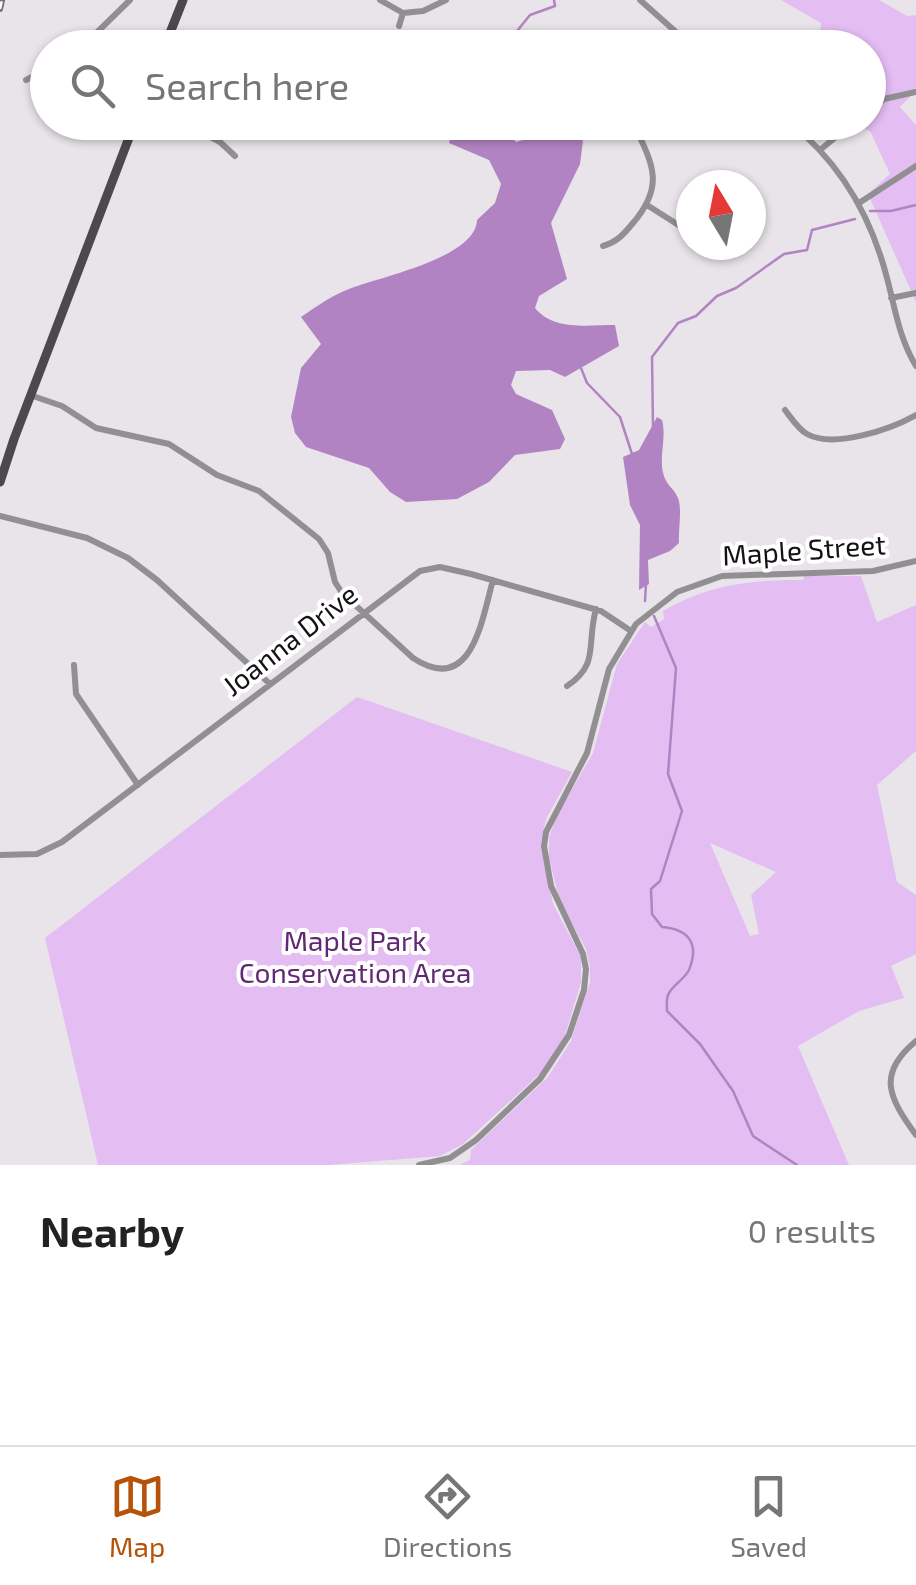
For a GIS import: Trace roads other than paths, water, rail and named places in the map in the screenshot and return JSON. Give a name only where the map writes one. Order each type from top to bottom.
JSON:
[{"type":"main road","points":[[171,30],[182,0]]},
{"type":"main road","points":[[0,482],[128,140]]},
{"type":"street","points":[[99,30],[130,0]]},
{"type":"street","points":[[380,0],[403,13],[423,11],[446,0]]},
{"type":"street","points":[[640,0],[672,30]]},
{"type":"street","points":[[399,26],[403,13]]},
{"type":"street","points":[[26,80],[30,78]]},
{"type":"street","points":[[886,99],[916,92]]},
{"type":"street","points":[[216,140],[235,156]]},
{"type":"street","points":[[602,246],[620,238],[647,205],[654,184],[652,166],[641,140]]},
{"type":"street","points":[[809,140],[859,204],[874,236],[900,334],[916,366]]},
{"type":"street","points":[[820,150],[832,140]]},
{"type":"street","points":[[859,204],[916,166]]},
{"type":"street","points":[[647,205],[676,223]]},
{"type":"street","points":[[891,298],[916,293]]},
{"type":"street","points":[[30,394],[62,406],[96,428],[169,444],[217,475],[259,491],[319,539],[338,588],[409,655],[426,666],[454,665],[467,656],[493,580]]},
{"type":"street","points":[[785,410],[801,430],[826,441],[850,438],[916,415]]},
{"type":"street","points":[[0,516],[86,538],[128,558],[270,684]]},
{"type":"street","name":"Maple Street","points":[[419,1165],[450,1158],[476,1140],[540,1079],[569,1035],[584,990],[586,969],[579,945],[553,894],[545,854],[546,832],[587,753],[609,669],[631,630],[658,604],[708,579],[757,573],[873,571],[916,561]]},
{"type":"street","name":"Joanna Drive","points":[[0,856],[37,854],[56,846],[413,574],[426,568],[447,567],[610,614],[631,630]]},
{"type":"street","points":[[566,686],[584,675],[589,666],[590,629],[596,610]]},
{"type":"street","points":[[74,665],[76,694],[138,785]]},
{"type":"street","points":[[916,1040],[896,1062],[890,1081],[895,1106],[916,1135]]},
{"type":"waterway","points":[[518,30],[530,15],[555,6],[554,0]]},
{"type":"waterway","points":[[870,211],[916,205]]},
{"type":"waterway","points":[[653,427],[652,357],[678,323],[696,316],[717,296],[736,288],[784,254],[807,250],[812,230],[855,219]]},
{"type":"waterway","points":[[581,368],[587,383],[620,417],[632,454]]},
{"type":"waterway","points":[[645,601],[646,584]]},
{"type":"waterway","points":[[654,616],[676,668],[668,774],[682,811],[660,881],[651,889],[652,914],[662,927],[685,934],[693,952],[689,970],[668,995],[667,1011],[700,1044],[733,1091],[753,1136],[797,1165]]},
{"type":"railway","points":[[0,9],[2,0]]},
{"type":"park label","name":"Maple Park Conservation Area","points":[[355,957]]}]
